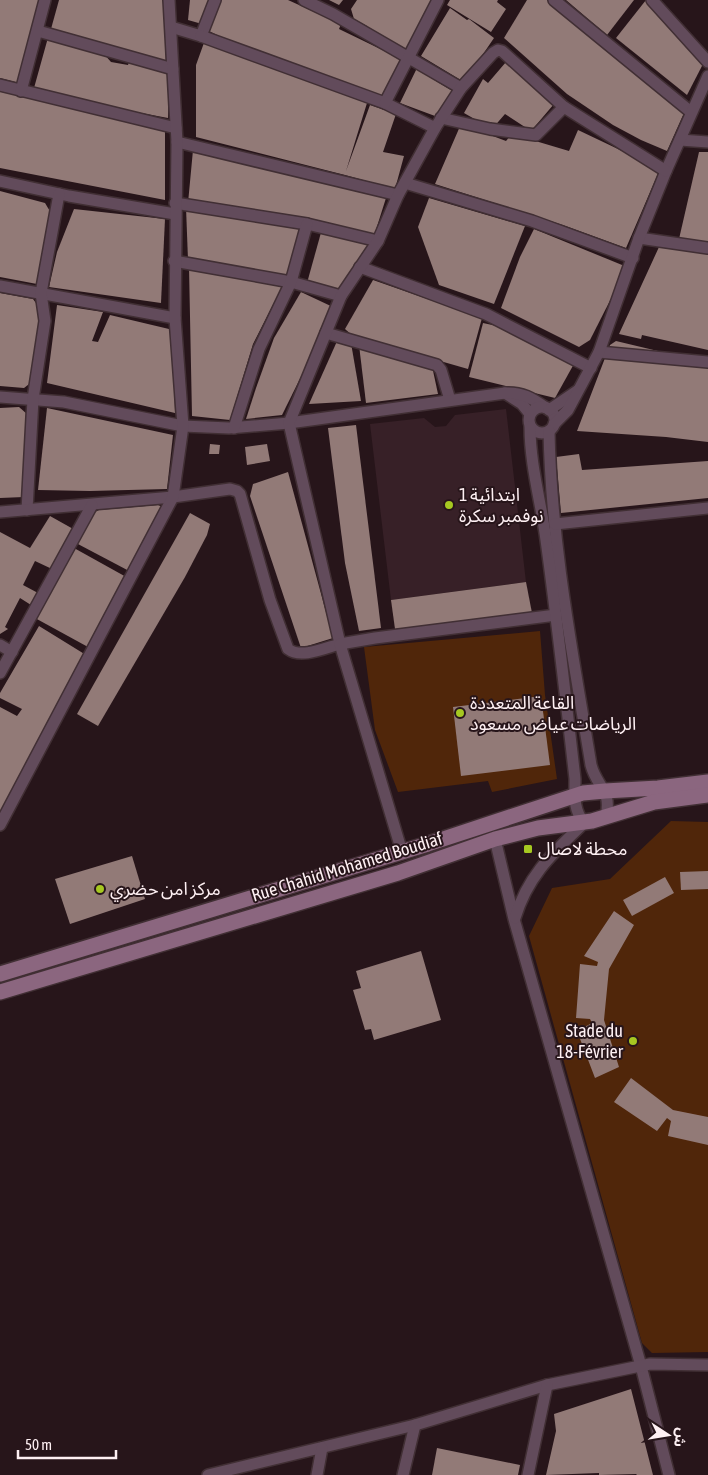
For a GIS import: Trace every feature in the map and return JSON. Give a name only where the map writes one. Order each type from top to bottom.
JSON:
[{"type":"main road","name":"Rue Chahid Mohamed Boudiaf","points":[[0,974],[402,852],[574,796],[605,790],[652,788],[708,782]]},
{"type":"main road","name":"Rue Chahid Mohamed Boudiaf","points":[[0,992],[398,873],[495,839],[548,826],[584,823],[654,802],[708,795]]},
{"type":"street","points":[[21,91],[38,30],[44,0]]},
{"type":"street","points":[[0,825],[174,498],[183,426],[174,318],[177,142],[169,0]]},
{"type":"street","points":[[201,36],[215,0]]},
{"type":"street","points":[[304,0],[333,14],[461,88]]},
{"type":"street","points":[[385,103],[438,0]]},
{"type":"street","points":[[554,0],[690,112]]},
{"type":"street","points":[[652,0],[708,62]]},
{"type":"street","points":[[171,27],[201,36],[438,123],[536,135],[564,106]]},
{"type":"street","points":[[38,30],[173,69]]},
{"type":"street","points":[[402,852],[340,644],[289,423],[341,296],[378,240],[398,195],[438,123],[461,88],[493,53],[500,50],[505,52],[564,106],[666,171]]},
{"type":"street","points":[[530,427],[537,432],[545,433],[552,427],[568,410],[591,368],[599,352],[639,238],[690,112],[708,76]]},
{"type":"street","points":[[0,85],[176,128]]},
{"type":"street","points":[[680,140],[708,142]]},
{"type":"street","points":[[177,142],[398,195]]},
{"type":"street","points":[[0,181],[59,194],[307,224],[378,240]]},
{"type":"street","points":[[405,183],[532,221],[633,258]]},
{"type":"street","points":[[27,510],[33,398],[45,321],[41,293],[59,194]]},
{"type":"street","points":[[234,428],[259,349],[291,282],[307,224]]},
{"type":"street","points":[[639,238],[708,248]]},
{"type":"street","points":[[174,261],[291,282],[341,296]]},
{"type":"street","points":[[360,267],[486,314],[591,368]]},
{"type":"street","points":[[0,286],[174,318]]},
{"type":"street","points":[[326,332],[437,365],[441,370],[450,400]]},
{"type":"street","points":[[599,352],[708,362]]},
{"type":"street","points":[[514,919],[525,890],[538,870],[552,853],[584,823],[576,808],[574,796],[575,780],[556,615],[544,527],[531,456],[528,421],[530,414],[535,409],[548,409],[577,391]]},
{"type":"street","points":[[0,397],[33,398],[64,402],[183,426],[234,428],[289,423],[505,393],[520,393],[548,409],[555,418],[552,427],[550,470],[566,614],[591,765],[594,774],[605,790],[608,800],[606,817]]},
{"type":"street","points":[[505,393],[522,404],[530,414]]},
{"type":"street","points":[[0,512],[174,498],[230,490],[239,492],[270,600],[288,648],[294,652],[302,653],[375,638],[556,615]]},
{"type":"street","points":[[0,673],[92,505]]},
{"type":"street","points":[[555,524],[708,508]]},
{"type":"street","points":[[0,645],[12,652]]},
{"type":"street","points":[[495,839],[514,919],[641,1366],[669,1475]]},
{"type":"street","points":[[208,1475],[415,1425],[547,1385],[641,1366],[708,1365]]},
{"type":"street","points":[[528,1475],[547,1385]]},
{"type":"street","points":[[403,1475],[415,1425]]},
{"type":"street","points":[[317,1475],[322,1448]]},
{"type":"shaded area","name":"ابتدائية 1 نوفمبر سكرة","points":[[506,409],[526,582],[391,600],[370,424],[424,418],[435,427],[446,426],[455,415]]},
{"type":"shaded area","name":"القاعة المتعددة الرياضات عياض مسعود","points":[[540,631],[545,695],[557,779],[492,792],[488,781],[398,792],[375,730],[364,647]]},
{"type":"shaded area","name":"Stade du 18-Février","points":[[671,821],[708,822],[708,1352],[652,1353],[642,1343],[529,936],[552,888],[610,879]]},
{"type":"building","points":[[0,0],[40,0],[19,83],[0,78]]},
{"type":"building","points":[[59,0],[164,0],[166,63],[51,29]]},
{"type":"building","points":[[190,0],[212,0],[202,24],[188,20]]},
{"type":"building","points":[[219,0],[288,0],[341,24],[339,29],[403,60],[384,97],[221,37],[205,29]]},
{"type":"building","points":[[329,0],[343,0],[339,5]]},
{"type":"building","points":[[357,0],[434,0],[409,52],[367,30],[367,26],[354,19],[351,9]]},
{"type":"building","points":[[450,0],[498,0],[497,2],[506,9],[491,32],[447,5]]},
{"type":"building","points":[[527,0],[553,0],[684,113],[667,151],[613,125],[567,94],[504,38]]},
{"type":"building","points":[[566,0],[634,0],[607,35]]},
{"type":"building","points":[[646,0],[703,64],[687,95],[616,38]]},
{"type":"building","points":[[450,8],[467,20],[469,19],[494,38],[464,82],[421,56]]},
{"type":"building","points":[[49,34],[103,53],[111,62],[128,65],[129,62],[169,72],[168,118],[82,102],[34,88]]},
{"type":"building","points":[[205,40],[242,54],[260,64],[367,103],[346,171],[370,105],[396,114],[383,152],[404,156],[395,189],[196,137],[196,65]]},
{"type":"building","points":[[506,62],[554,104],[531,131],[505,114],[492,129],[464,113],[483,79],[488,83]]},
{"type":"building","points":[[417,68],[454,92],[435,116],[400,103]]},
{"type":"building","points":[[0,89],[165,128],[165,200],[0,168]]},
{"type":"building","points":[[461,124],[506,141],[512,134],[569,151],[578,130],[660,169],[626,248],[563,225],[435,184]]},
{"type":"building","points":[[193,150],[386,198],[374,236],[300,217],[188,203]]},
{"type":"building","points":[[699,152],[708,152],[708,243],[679,239]]},
{"type":"building","points":[[0,191],[45,203],[51,213],[37,284],[0,277]]},
{"type":"building","points":[[429,198],[525,226],[494,304],[439,285],[418,227]]},
{"type":"building","points":[[186,207],[304,226],[287,279],[188,260]]},
{"type":"building","points":[[74,209],[165,219],[161,303],[49,287],[57,252]]},
{"type":"building","points":[[322,229],[372,241],[344,290],[307,283]]},
{"type":"building","points":[[534,229],[627,267],[590,340],[579,347],[501,308],[520,257]]},
{"type":"building","points":[[659,247],[708,254],[708,350],[642,335],[641,339],[619,334]]},
{"type":"building","points":[[189,267],[282,287],[253,344],[230,420],[192,416]]},
{"type":"building","points":[[373,280],[482,318],[468,369],[353,336],[345,329]]},
{"type":"building","points":[[301,292],[335,308],[282,415],[246,419],[274,338]]},
{"type":"building","points":[[0,293],[33,299],[41,310],[33,381],[24,388],[0,386]]},
{"type":"building","points":[[57,305],[103,312],[92,341],[98,342],[110,315],[169,329],[173,344],[175,413],[47,383]]},
{"type":"building","points":[[483,323],[506,328],[575,362],[555,398],[469,377]]},
{"type":"building","points":[[338,339],[351,343],[361,401],[309,404]]},
{"type":"building","points":[[616,341],[708,363],[708,442],[577,431],[610,345]]},
{"type":"building","points":[[359,345],[432,366],[438,394],[366,403]]},
{"type":"building","points":[[19,407],[27,414],[24,497],[0,498],[0,408]]},
{"type":"building","points":[[47,408],[173,435],[167,489],[38,490]]},
{"type":"building","points":[[356,425],[381,628],[359,631],[345,563],[328,428]]},
{"type":"building","points":[[210,444],[220,445],[219,454],[209,454]]},
{"type":"building","points":[[267,444],[270,461],[247,465],[245,447]]},
{"type":"building","points":[[579,454],[582,470],[708,461],[708,498],[561,513],[556,457]]},
{"type":"building","points":[[288,472],[333,638],[301,648],[250,496],[253,484]]},
{"type":"building","points":[[158,505],[167,509],[131,572],[76,543],[93,513],[99,510]]},
{"type":"building","points":[[190,513],[210,524],[207,535],[185,577],[98,726],[77,714]]},
{"type":"building","points":[[50,516],[75,530],[52,569],[35,561],[23,585],[38,593],[31,605],[20,598],[5,627],[8,629],[0,634],[0,532],[30,548]]},
{"type":"building","points":[[74,548],[128,578],[88,647],[35,618]]},
{"type":"building","points":[[526,582],[532,613],[395,629],[391,600]]},
{"type":"building","points":[[39,626],[86,655],[0,817],[0,707],[17,716],[22,709],[0,698],[0,693]]},
{"type":"building","points":[[541,696],[550,765],[461,776],[453,707]]},
{"type":"building","name":"مركز امن حضري","points":[[132,856],[145,899],[70,924],[55,879]]},
{"type":"building","points":[[708,871],[708,889],[681,890],[680,872]]},
{"type":"building","points":[[665,877],[674,893],[632,916],[623,900]]},
{"type":"building","points":[[614,911],[634,925],[609,969],[604,1020],[619,1067],[595,1078],[577,1031],[592,1023],[590,1019],[576,1018],[580,964],[597,966],[598,962],[584,956]]},
{"type":"building","points":[[421,951],[441,1020],[374,1040],[371,1029],[365,1030],[353,990],[361,988],[356,971]]},
{"type":"building","points":[[631,1078],[673,1110],[708,1117],[708,1145],[668,1136],[671,1121],[667,1118],[657,1131],[614,1102]]},
{"type":"building","points":[[631,1389],[653,1475],[599,1475],[599,1473],[546,1475],[556,1431],[554,1414]]},
{"type":"building","points":[[437,1448],[520,1465],[518,1475],[432,1475]]},
{"type":"place","name":"ابتدائية 1 نوفمبر سكرة","points":[[449,505]]},
{"type":"place","name":"القاعة المتعددة الرياضات عياض مسعود","points":[[460,713]]},
{"type":"place","name":"محطة لاصال","points":[[528,849]]},
{"type":"place","name":"مركز امن حضري","points":[[100,889]]},
{"type":"place","name":"Stade du 18-Février","points":[[633,1041]]}]
